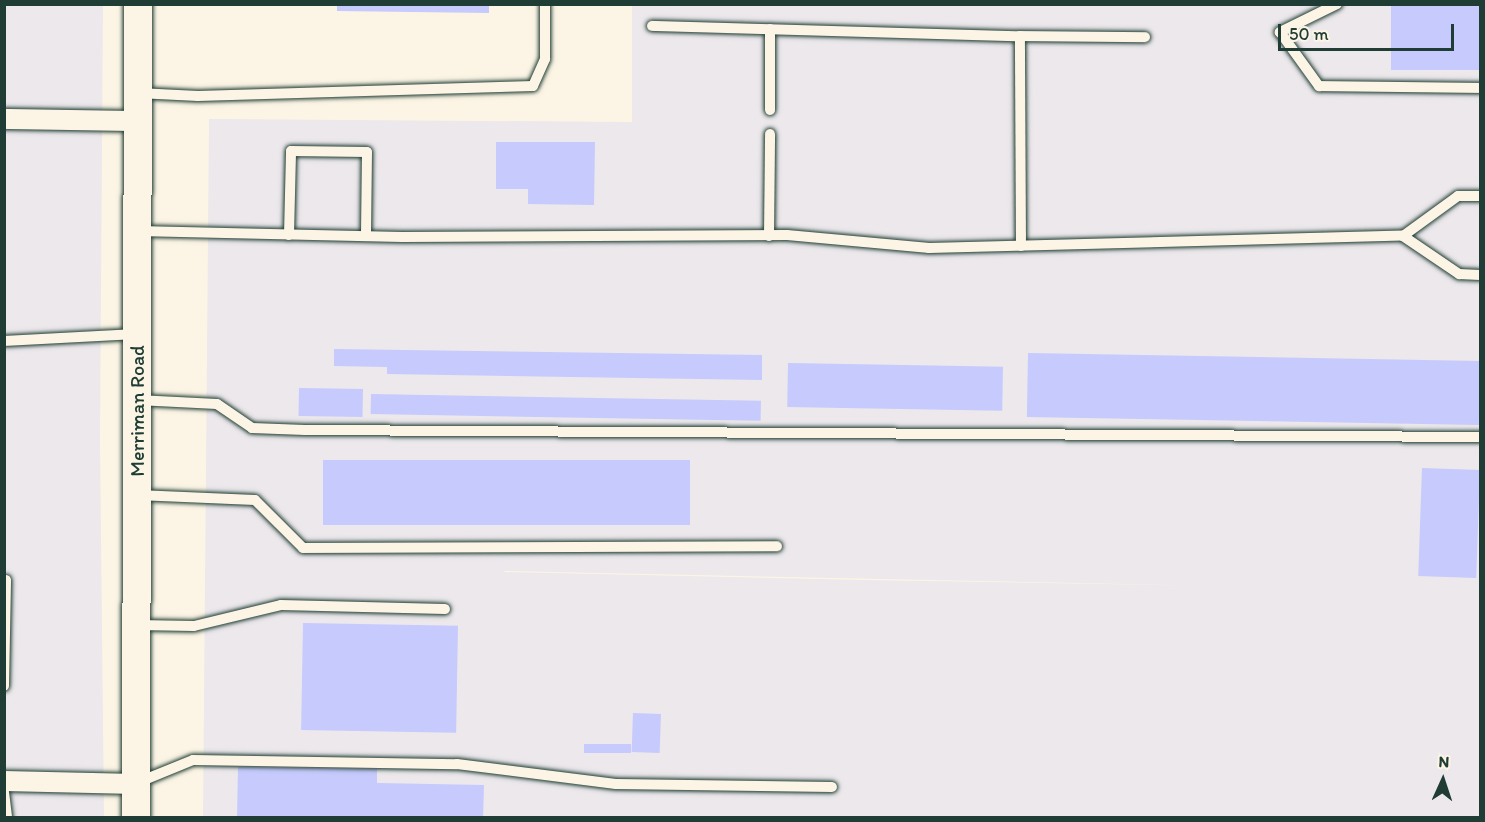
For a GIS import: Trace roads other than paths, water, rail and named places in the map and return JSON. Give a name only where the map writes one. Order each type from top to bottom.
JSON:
[{"type":"main road","name":"Merriman Road","points":[[136,818],[138,4]]},
{"type":"street","points":[[4,119],[137,121]]},
{"type":"street","points":[[4,781],[136,784]]},
{"type":"lane","points":[[138,93],[198,96],[533,86],[545,59],[545,4]]},
{"type":"lane","points":[[1337,4],[1280,32],[1319,86],[1480,88]]},
{"type":"lane","points":[[651,26],[1145,37]]},
{"type":"lane","points":[[770,29],[770,110]]},
{"type":"lane","points":[[1020,36],[1021,246]]},
{"type":"lane","points":[[769,236],[770,134]]},
{"type":"lane","points":[[289,235],[291,151],[302,151],[367,152],[366,236]]},
{"type":"lane","points":[[137,231],[366,236],[769,236],[929,248],[1021,246],[1403,236],[1458,196],[1480,196]]},
{"type":"lane","points":[[1403,236],[1460,274],[1480,275]]},
{"type":"lane","points":[[4,341],[137,334]]},
{"type":"lane","points":[[137,400],[217,404],[252,428],[305,430],[1480,437]]},
{"type":"lane","points":[[137,495],[255,500],[303,548],[777,546]]},
{"type":"lane","points":[[4,686],[6,580]]},
{"type":"lane","points":[[137,625],[194,626],[281,605],[445,609]]},
{"type":"lane","points":[[136,784],[193,760],[457,764],[616,784],[832,787]]},
{"type":"lane","points":[[4,792],[7,818]]}]
